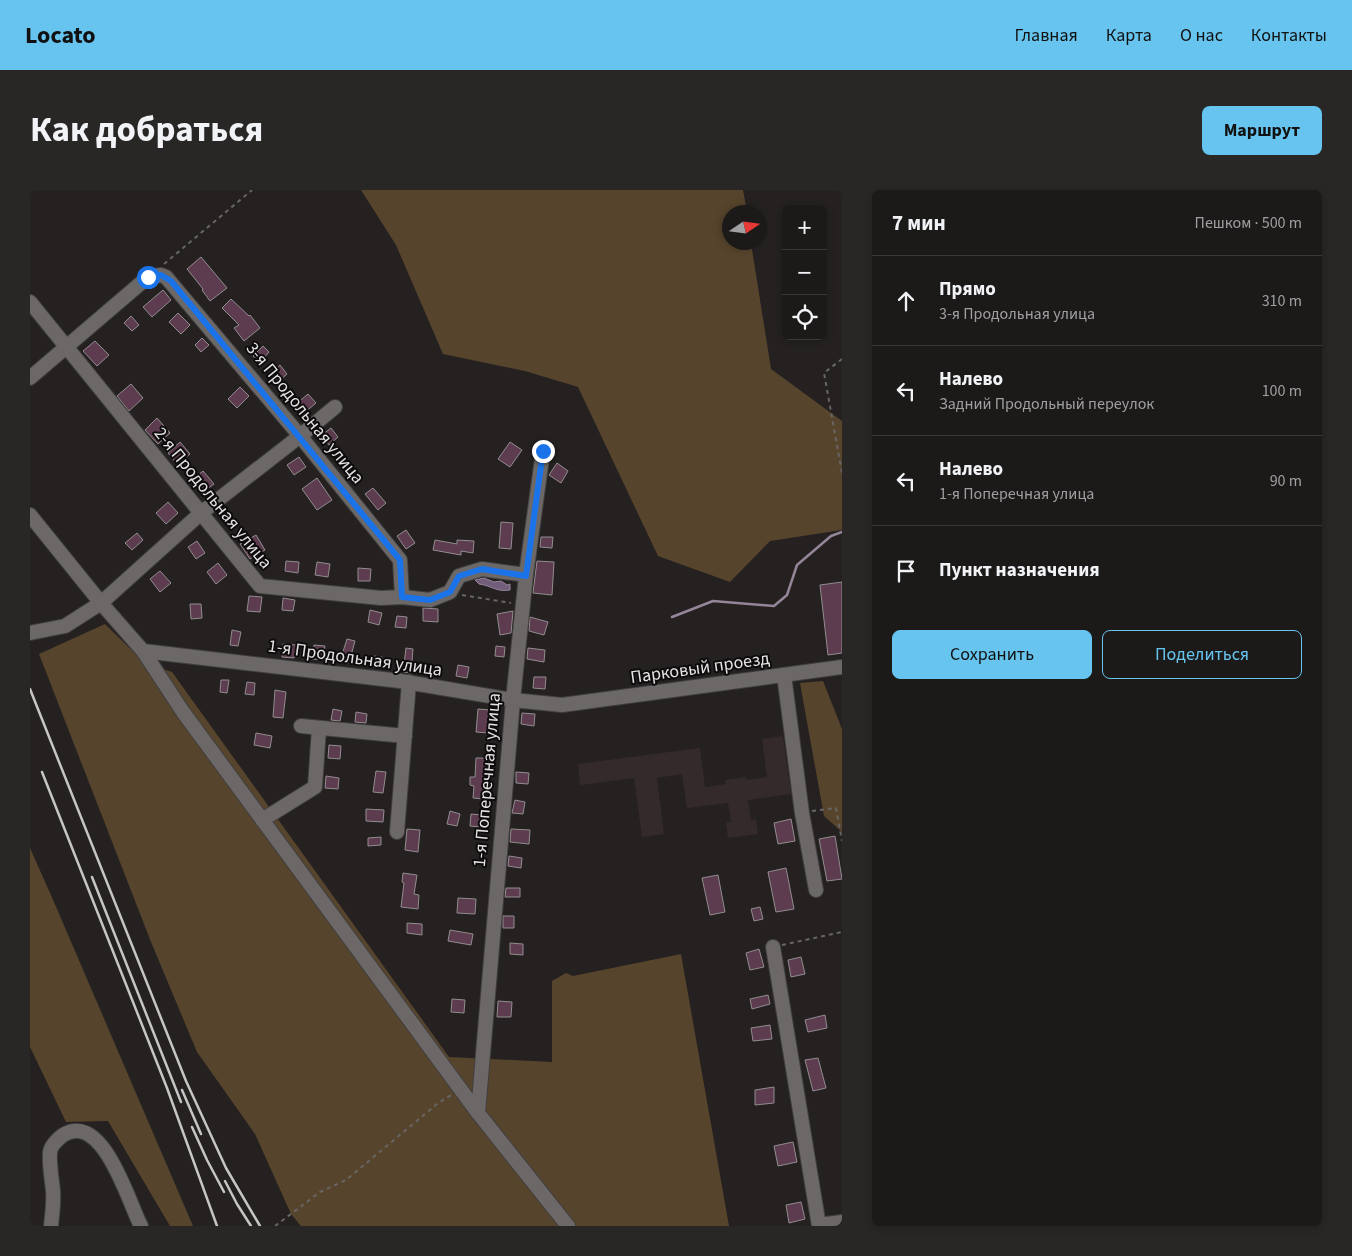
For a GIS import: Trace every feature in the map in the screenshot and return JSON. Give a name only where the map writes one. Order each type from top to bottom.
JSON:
[{"type":"street","name":"3-я Продольная улица","points":[[66,346],[148,277],[161,275],[171,281],[400,560],[402,597]]},
{"type":"street","name":"2-я Продольная улица","points":[[30,302],[260,586],[381,598],[402,597],[430,600],[450,592]]},
{"type":"street","points":[[30,378],[66,346]]},
{"type":"street","points":[[30,633],[65,626],[101,603],[201,513],[300,436],[335,406]]},
{"type":"street","name":"1-я Поперечная улица","points":[[478,1113],[513,700],[526,576],[543,451]]},
{"type":"street","points":[[30,514],[101,603],[143,651],[183,712],[460,1089],[568,1226]]},
{"type":"street","points":[[450,592],[459,576],[482,569],[526,576]]},
{"type":"street","name":"1-я Продольная улица","points":[[143,651],[409,682],[513,700],[562,705]]},
{"type":"street","name":"Парковый проезд","points":[[562,705],[842,668]]},
{"type":"street","points":[[784,675],[802,813],[816,890]]},
{"type":"street","points":[[397,832],[409,682]]},
{"type":"street","points":[[301,726],[405,736]]},
{"type":"street","points":[[262,820],[315,787],[319,728]]},
{"type":"street","points":[[773,947],[819,1226],[842,1222]]},
{"type":"street","points":[[51,1226],[53,1194],[50,1151],[58,1138],[70,1131],[84,1131],[97,1140],[112,1160],[141,1226]]},
{"type":"path","points":[[163,264],[252,190]]},
{"type":"path","points":[[842,359],[824,373],[842,473]]},
{"type":"path","points":[[450,592],[523,605]]},
{"type":"path","points":[[802,813],[836,808],[842,841]]},
{"type":"path","points":[[773,947],[842,932]]},
{"type":"path","points":[[275,1226],[320,1192],[346,1180],[437,1104],[460,1089]]},
{"type":"shaded area","points":[[361,190],[743,190],[746,205],[722,205],[722,250],[752,250],[771,369],[842,421],[842,530],[770,541],[730,582],[658,556],[578,387],[525,371],[443,354],[396,245]]},
{"type":"shaded area","points":[[484,578],[494,582],[501,581],[507,585],[510,584],[510,590],[497,590],[479,584],[475,580]]},
{"type":"shaded area","points":[[105,624],[145,663],[172,672],[449,1057],[552,1062],[552,981],[566,973],[573,976],[681,954],[729,1226],[301,1226],[291,1214],[255,1134],[197,1052],[151,942],[39,654]]},
{"type":"shaded area","points":[[823,681],[842,729],[842,832],[824,816],[800,683]]},
{"type":"shaded area","points":[[783,736],[791,794],[748,800],[751,820],[756,819],[758,834],[728,838],[726,823],[731,822],[728,803],[687,808],[682,774],[657,778],[664,834],[642,837],[634,778],[580,785],[578,764],[700,748],[705,787],[726,784],[725,780],[746,777],[747,780],[767,777],[762,739]]},
{"type":"shaded area","points":[[30,848],[193,1226],[170,1226],[108,1121],[66,1122],[30,1047]]},
{"type":"building","points":[[201,257],[227,288],[210,301],[187,269]]},
{"type":"building","points":[[163,290],[171,300],[152,317],[143,307]]},
{"type":"building","points":[[231,299],[250,315],[260,328],[244,341],[234,328],[239,325],[222,308]]},
{"type":"building","points":[[178,313],[190,325],[181,334],[169,322]]},
{"type":"building","points":[[131,316],[139,325],[132,331],[124,323]]},
{"type":"building","points":[[202,338],[209,345],[201,352],[195,345]]},
{"type":"building","points":[[95,341],[109,355],[97,366],[83,351]]},
{"type":"building","points":[[263,346],[269,352],[260,362],[253,356]]},
{"type":"building","points":[[280,365],[287,374],[278,382],[271,373]]},
{"type":"building","points":[[131,384],[143,398],[129,411],[117,396]]},
{"type":"building","points":[[240,387],[249,396],[237,408],[228,399]]},
{"type":"building","points":[[308,394],[316,403],[304,413],[296,404]]},
{"type":"building","points":[[157,418],[170,433],[158,444],[145,430]]},
{"type":"building","points":[[331,428],[338,437],[329,445],[322,435]]},
{"type":"building","points":[[180,442],[190,454],[177,464],[168,453]]},
{"type":"building","points":[[510,442],[522,450],[510,467],[498,459]]},
{"type":"building","points":[[299,457],[306,467],[294,475],[287,465]]},
{"type":"building","points":[[557,463],[568,471],[561,483],[549,475]]},
{"type":"building","points":[[203,471],[214,484],[202,493],[192,480]]},
{"type":"building","points":[[317,478],[332,500],[317,510],[302,489]]},
{"type":"building","points":[[373,488],[386,503],[378,510],[365,494]]},
{"type":"building","points":[[168,502],[178,513],[166,524],[156,513]]},
{"type":"building","points":[[501,522],[513,523],[511,549],[499,548]]},
{"type":"building","points":[[406,530],[415,543],[406,549],[397,536]]},
{"type":"building","points":[[137,533],[143,540],[132,550],[125,543]]},
{"type":"building","points":[[256,535],[265,550],[250,559],[240,544]]},
{"type":"building","points":[[541,537],[553,537],[552,548],[540,547]]},
{"type":"building","points":[[435,540],[457,544],[457,540],[474,541],[473,553],[461,551],[461,555],[433,550]]},
{"type":"building","points":[[197,541],[205,553],[196,559],[188,547]]},
{"type":"building","points":[[286,561],[299,562],[298,573],[285,571]]},
{"type":"building","points":[[537,561],[554,562],[552,595],[533,593]]},
{"type":"building","points":[[317,562],[330,564],[328,577],[315,575]]},
{"type":"building","points":[[218,563],[227,575],[216,584],[207,572]]},
{"type":"building","points":[[358,568],[371,569],[370,581],[358,581]]},
{"type":"building","points":[[160,571],[171,583],[160,592],[150,579]]},
{"type":"building","points":[[842,582],[842,653],[828,655],[820,585]]},
{"type":"building","points":[[249,596],[262,597],[260,612],[247,611]]},
{"type":"building","points":[[283,598],[295,600],[293,611],[282,610]]},
{"type":"building","points":[[190,604],[201,604],[202,618],[191,619]]},
{"type":"building","points":[[423,608],[438,609],[438,622],[423,621]]},
{"type":"building","points":[[370,610],[382,613],[379,625],[368,622]]},
{"type":"building","points":[[513,611],[511,633],[500,635],[497,614]]},
{"type":"building","points":[[397,616],[407,617],[406,628],[395,627]]},
{"type":"building","points":[[530,617],[548,622],[544,635],[529,631]]},
{"type":"building","points":[[232,630],[241,632],[238,646],[230,645]]},
{"type":"building","points":[[347,639],[355,641],[349,663],[340,661]]},
{"type":"building","points":[[283,644],[296,645],[294,658],[282,657]]},
{"type":"building","points":[[314,645],[325,646],[323,660],[312,659]]},
{"type":"building","points":[[496,646],[505,647],[504,657],[495,656]]},
{"type":"building","points":[[406,648],[413,649],[411,673],[403,672]]},
{"type":"building","points":[[528,648],[545,650],[544,662],[527,659]]},
{"type":"building","points":[[374,656],[382,657],[381,668],[373,667]]},
{"type":"building","points":[[458,665],[469,667],[467,678],[456,676]]},
{"type":"building","points":[[534,677],[546,677],[545,689],[533,688]]},
{"type":"building","points":[[221,680],[229,680],[227,693],[220,692]]},
{"type":"building","points":[[247,682],[255,683],[254,695],[245,694]]},
{"type":"building","points":[[275,690],[286,692],[283,718],[273,717]]},
{"type":"building","points":[[333,709],[342,711],[340,721],[331,720]]},
{"type":"building","points":[[478,709],[491,710],[489,733],[476,732]]},
{"type":"building","points":[[356,712],[367,714],[366,723],[355,722]]},
{"type":"building","points":[[522,713],[535,714],[534,726],[521,724]]},
{"type":"building","points":[[256,733],[272,736],[270,748],[254,745]]},
{"type":"building","points":[[329,745],[341,746],[340,759],[328,758]]},
{"type":"building","points":[[476,758],[489,758],[484,799],[473,798],[474,786],[470,785],[470,777],[475,777]]},
{"type":"building","points":[[376,771],[386,772],[383,793],[373,792]]},
{"type":"building","points":[[516,772],[529,773],[528,784],[516,783]]},
{"type":"building","points":[[326,776],[339,778],[338,789],[325,788]]},
{"type":"building","points":[[515,800],[525,802],[523,814],[512,813]]},
{"type":"building","points":[[366,809],[384,810],[383,822],[366,821]]},
{"type":"building","points":[[450,811],[460,814],[457,826],[447,824]]},
{"type":"building","points":[[471,814],[482,815],[481,827],[470,826]]},
{"type":"building","points":[[791,819],[795,841],[778,844],[774,823]]},
{"type":"building","points":[[407,829],[420,830],[418,852],[405,850]]},
{"type":"building","points":[[511,829],[530,830],[529,844],[510,842]]},
{"type":"building","points":[[835,836],[842,879],[827,881],[819,839]]},
{"type":"building","points":[[381,837],[381,845],[368,846],[368,838]]},
{"type":"building","points":[[509,856],[522,858],[521,868],[508,866]]},
{"type":"building","points":[[786,868],[794,909],[776,912],[768,872]]},
{"type":"building","points":[[403,873],[417,875],[414,894],[419,895],[418,909],[401,907],[404,883],[402,882]]},
{"type":"building","points":[[718,875],[725,912],[710,915],[702,878]]},
{"type":"building","points":[[506,888],[520,888],[520,897],[505,897]]},
{"type":"building","points":[[458,898],[476,899],[475,914],[457,913]]},
{"type":"building","points":[[760,907],[763,919],[754,921],[751,909]]},
{"type":"building","points":[[503,916],[514,916],[514,928],[503,928]]},
{"type":"building","points":[[407,923],[422,924],[422,935],[407,933]]},
{"type":"building","points":[[450,930],[473,934],[471,945],[448,941]]},
{"type":"building","points":[[510,943],[523,944],[523,955],[510,954]]},
{"type":"building","points":[[759,949],[764,967],[750,970],[746,953]]},
{"type":"building","points":[[801,957],[805,974],[791,977],[788,960]]},
{"type":"building","points":[[768,995],[770,1004],[752,1009],[750,999]]},
{"type":"building","points":[[452,999],[465,1000],[464,1013],[451,1012]]},
{"type":"building","points":[[498,1001],[512,1002],[511,1017],[497,1017]]},
{"type":"building","points":[[825,1015],[827,1028],[808,1032],[805,1020]]},
{"type":"building","points":[[770,1025],[772,1039],[753,1041],[751,1028]]},
{"type":"building","points":[[818,1058],[826,1088],[813,1091],[805,1060]]},
{"type":"building","points":[[774,1087],[774,1103],[755,1105],[755,1090]]},
{"type":"building","points":[[793,1142],[797,1162],[778,1166],[774,1146]]},
{"type":"building","points":[[801,1202],[805,1219],[789,1223],[786,1205]]},
{"type":"waterway","points":[[672,617],[713,601],[774,606],[787,595],[797,565],[831,536],[842,532]]},
{"type":"railway","points":[[30,689],[186,1081],[226,1168],[260,1226]]},
{"type":"railway","points":[[42,772],[167,1088],[217,1226]]},
{"type":"railway","points":[[92,877],[181,1102]]},
{"type":"railway","points":[[182,1090],[201,1134]]},
{"type":"railway","points":[[192,1127],[224,1192]]},
{"type":"railway","points":[[225,1181],[251,1226]]},
{"type":"route","points":[[148,277],[161,275],[171,281],[400,560],[402,597],[430,600],[450,592],[459,576],[482,569],[526,576],[543,451]]}]
